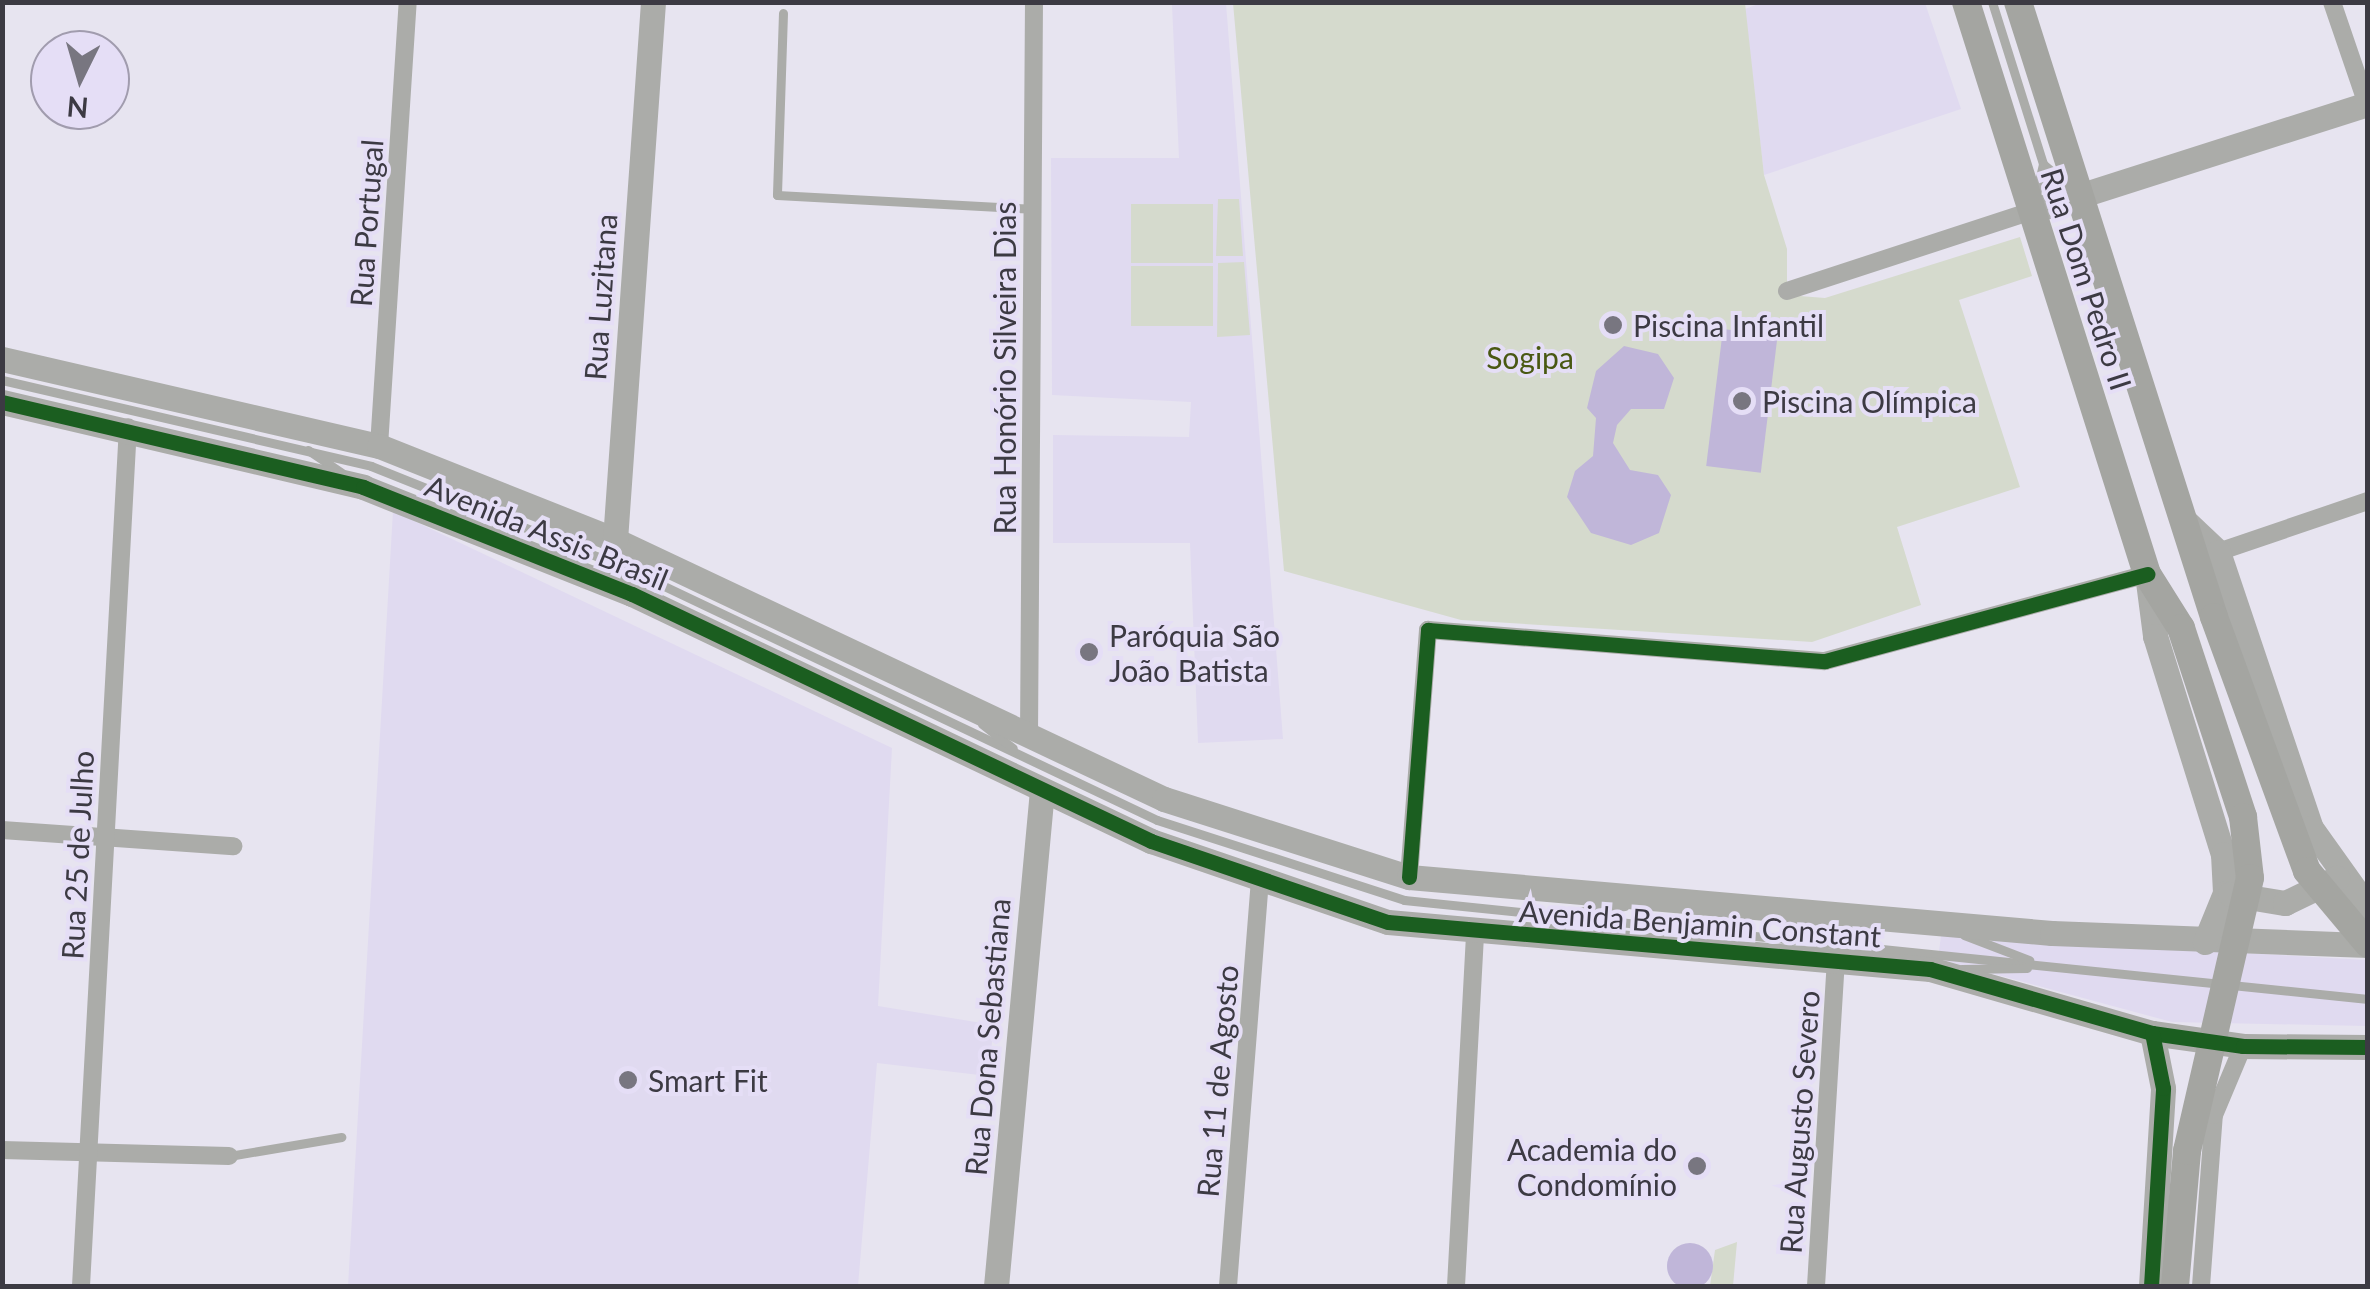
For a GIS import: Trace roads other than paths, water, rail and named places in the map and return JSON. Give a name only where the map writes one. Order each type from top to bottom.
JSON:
[{"type":"main road","name":"Rua Luzitana","points":[[632,594],[616,540],[653,2]]},
{"type":"main road","name":"Rua Dom Pedro II","points":[[1966,2],[2147,574],[2155,636],[2215,819],[2225,892],[2205,942]]},
{"type":"main road","name":"Rua Dom Pedro II","points":[[2018,2],[2214,617],[2307,871],[2368,944]]},
{"type":"main road","points":[[2032,211],[2367,105]]},
{"type":"main road","name":"Avenida Assis Brasil","points":[[2,359],[380,446],[616,540],[945,695],[1028,747]]},
{"type":"main road","name":"Avenida Assis Brasil","points":[[2,402],[128,427],[364,487],[632,594],[1042,794]]},
{"type":"main road","name":"Rua Dom Pedro II","points":[[2182,518],[2218,552],[2311,828],[2340,876],[2368,908]]},
{"type":"main road","name":"Rua Dom Pedro II","points":[[2147,574],[2181,628],[2242,816],[2250,878],[2194,1092],[2175,1286]]},
{"type":"main road","name":"Avenida Benjamin Constant","points":[[1028,747],[1164,799],[1409,877],[1934,923],[2205,942],[2368,944]]},
{"type":"main road","name":"Avenida Benjamin Constant","points":[[1042,794],[1260,880],[1388,922],[1476,933],[1930,969],[2152,1032],[2244,1046],[2368,1047]]},
{"type":"main road","name":"Rua Dona Sebastiana","points":[[996,1286],[1042,794]]},
{"type":"main road","points":[[2225,892],[2285,902],[2340,876]]},
{"type":"main road","points":[[2151,1286],[2162,1088],[2152,1032]]},
{"type":"street","name":"Rua Portugal","points":[[380,446],[408,2]]},
{"type":"street","name":"Rua Honório Silveira Dias","points":[[1028,747],[1034,2]]},
{"type":"street","points":[[2332,2],[2367,105]]},
{"type":"street","points":[[1787,291],[2032,211]]},
{"type":"street","name":"Rua 25 de Julho","points":[[81,1286],[128,427]]},
{"type":"street","points":[[2218,552],[2368,501]]},
{"type":"street","points":[[1409,877],[1428,630],[1825,660],[2147,574]]},
{"type":"street","points":[[2,830],[233,846]]},
{"type":"street","name":"Rua 11 de Agosto","points":[[1228,1286],[1260,880]]},
{"type":"street","points":[[1456,1286],[1476,933]]},
{"type":"street","name":"Rua Augusto Severo","points":[[1816,1286],[1836,962]]},
{"type":"street","points":[[2202,1286],[2214,1115],[2244,1046]]},
{"type":"street","points":[[2,1150],[229,1156]]},
{"type":"lane","points":[[1992,2],[2043,164],[2032,211]]},
{"type":"lane","points":[[784,13],[777,196],[1033,209]]},
{"type":"lane","points":[[2043,164],[2080,196]]},
{"type":"lane","points":[[2,380],[298,444],[624,567],[1028,747],[1157,820],[1404,900],[1931,948],[2050,968],[2321,993],[2368,1002]]},
{"type":"lane","points":[[298,444],[380,446]]},
{"type":"lane","points":[[298,444],[364,487]]},
{"type":"lane","points":[[901,725],[1028,747]]},
{"type":"lane","points":[[1555,915],[1672,900]]},
{"type":"lane","points":[[1555,915],[1669,948]]},
{"type":"lane","points":[[1934,923],[2050,968]]},
{"type":"lane","points":[[1930,969],[2050,968]]},
{"type":"lane","points":[[229,1156],[341,1137]]},
{"type":"place","name":"Piscina Infantil","points":[[1613,325]]},
{"type":"place","name":"Piscina Olímpica","points":[[1742,401]]},
{"type":"place","name":"Paróquia São João Batista","points":[[1089,652]]},
{"type":"place","name":"Smart Fit","points":[[628,1080]]},
{"type":"place","name":"Academia do Condomínio","points":[[1697,1166]]},
{"type":"park label","name":"Sogipa","points":[[1530,357]]}]
